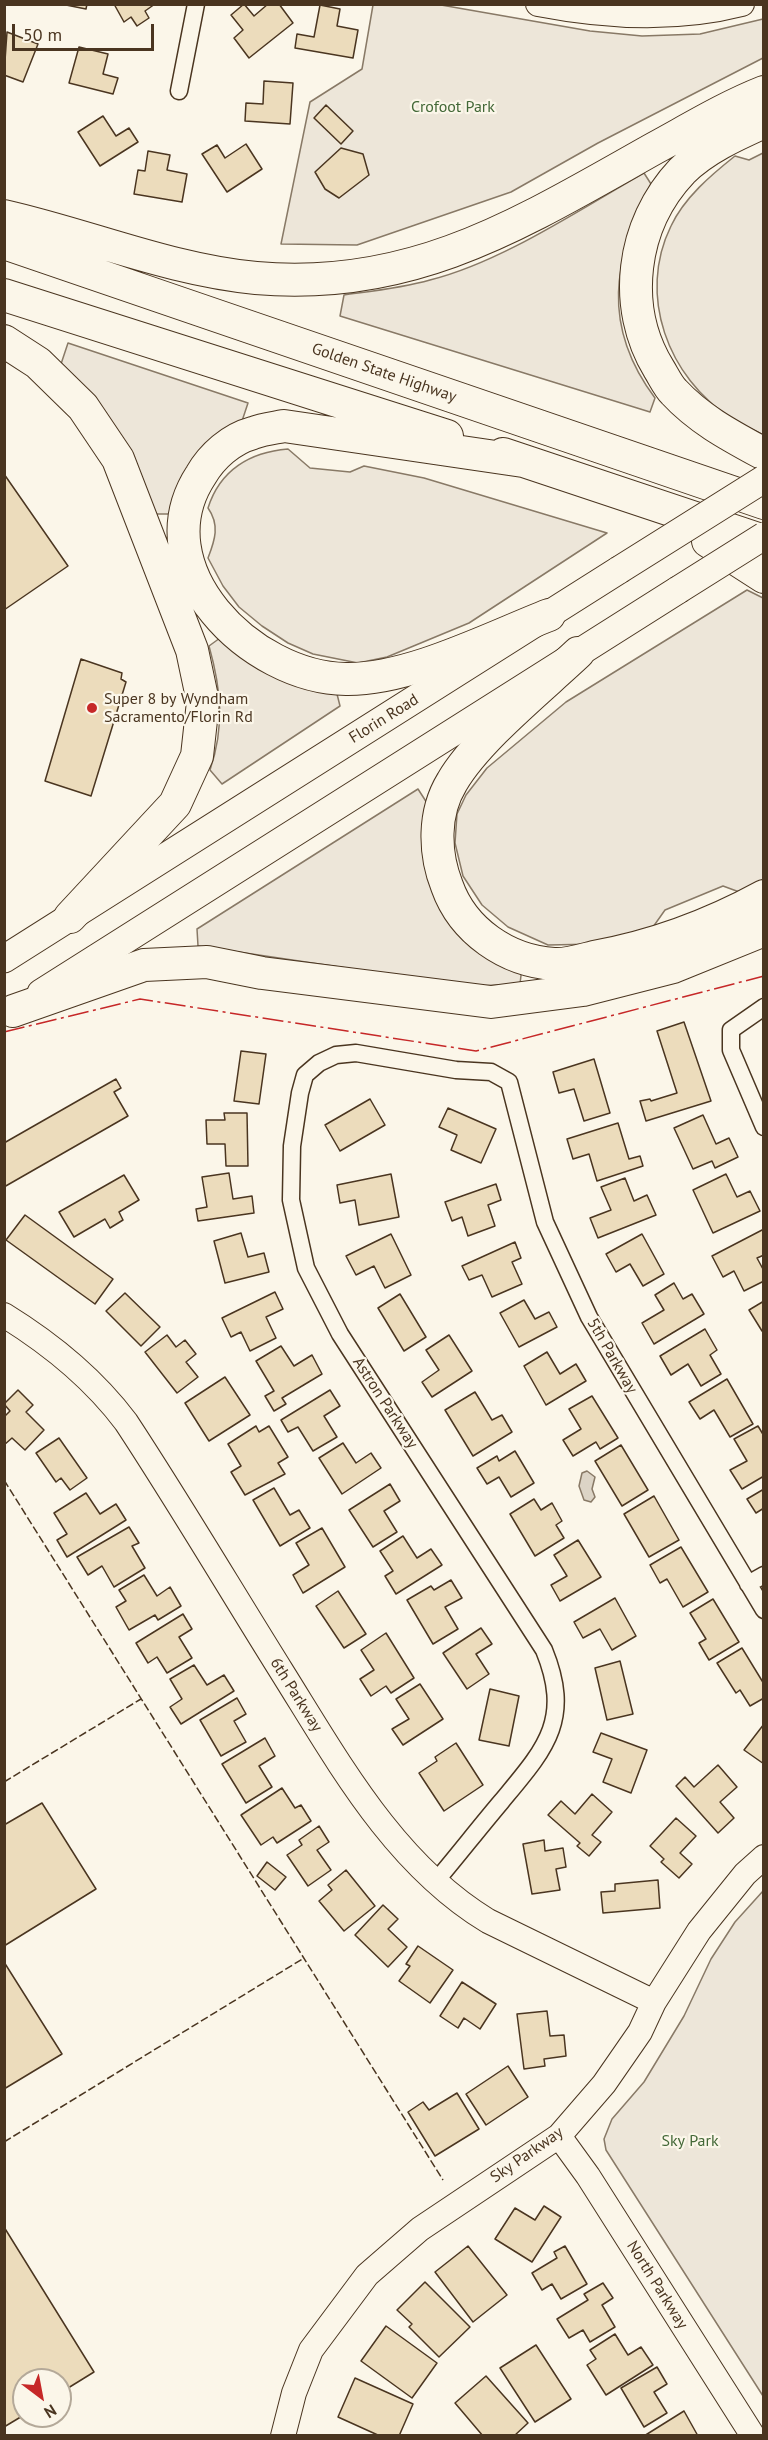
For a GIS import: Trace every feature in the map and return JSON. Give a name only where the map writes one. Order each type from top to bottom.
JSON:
[{"type":"highway","points":[[4,216],[204,269],[255,278],[349,277],[403,267],[444,256],[504,231],[696,126],[764,92]]},
{"type":"highway","points":[[764,122],[721,142],[682,171],[654,210],[637,255],[635,303],[647,350],[672,391],[708,423],[764,454]]},
{"type":"highway","name":"Golden State Highway","points":[[4,243],[764,503]]},
{"type":"highway","points":[[4,295],[523,461],[764,541]]},
{"type":"highway","points":[[4,341],[38,363],[83,407],[118,459],[192,650],[203,702],[197,756],[175,804],[70,917]]},
{"type":"highway","points":[[523,461],[284,426],[252,433],[211,458],[189,492],[182,532],[190,572],[215,613],[251,646],[294,669],[345,679],[392,674],[549,615]]},
{"type":"highway","points":[[652,504],[764,577]]},
{"type":"highway","points":[[578,653],[476,750],[451,783],[437,822],[438,864],[453,902],[479,935],[515,956],[556,965],[638,949],[717,922],[764,896]]},
{"type":"highway","points":[[9,1013],[144,965],[207,962],[262,973],[491,1002],[583,990],[662,970],[764,930]]},
{"type":"main road","name":"Florin Road","points":[[4,959],[764,479]]},
{"type":"main road","points":[[9,1013],[764,536]]},
{"type":"street","points":[[179,91],[196,4]]},
{"type":"street","points":[[538,4],[606,15],[637,16],[717,9],[742,4]]},
{"type":"street","points":[[764,1007],[731,1030],[731,1050],[764,1127]]},
{"type":"street","name":"Astron Parkway","points":[[436,1881],[542,1752],[556,1712],[552,1670],[544,1650],[340,1334],[306,1268],[296,1234],[291,1200],[292,1146],[300,1093],[306,1076],[320,1063],[336,1055],[356,1053],[456,1070],[491,1072],[509,1082]]},
{"type":"street","name":"5th Parkway","points":[[509,1082],[545,1222],[589,1317],[764,1610]]},
{"type":"street","name":"6th Parkway","points":[[4,1315],[50,1346],[93,1382],[126,1422],[347,1775],[401,1849],[469,1910],[654,2002]]},
{"type":"street","points":[[748,1584],[764,1575]]},
{"type":"street","name":"Sky Parkway","points":[[283,2436],[294,2393],[311,2350],[367,2275],[420,2229],[559,2136],[610,2075],[640,2032],[654,2002],[708,1918],[764,1857]]},
{"type":"street","name":"North Parkway","points":[[559,2136],[588,2176],[753,2436]]},
{"type":"green space","name":"Crofoot Park","points":[[373,5],[441,5],[590,31],[642,36],[700,34],[763,19],[763,58],[598,143],[511,192],[357,245],[281,244],[310,102],[362,69]]},
{"type":"green space","points":[[763,153],[763,435],[731,418],[709,401],[690,381],[675,358],[665,333],[658,307],[657,279],[661,252],[671,226],[683,206],[708,179],[735,156],[749,160]]},
{"type":"green space","points":[[644,173],[651,184],[628,239],[621,266],[618,292],[620,319],[626,345],[638,371],[655,398],[650,412],[340,316],[344,295],[419,283],[485,261],[540,233]]},
{"type":"green space","points":[[68,343],[248,403],[241,424],[174,514],[155,514],[61,364]]},
{"type":"green space","points":[[288,449],[310,468],[350,472],[364,466],[424,478],[607,533],[469,623],[387,657],[358,663],[313,654],[288,643],[239,607],[223,586],[208,558],[213,545],[215,527],[208,508],[220,483],[238,465],[249,459],[261,454]]},
{"type":"green space","points":[[747,590],[763,598],[763,881],[742,893],[723,886],[665,910],[653,927],[597,944],[548,945],[508,927],[482,905],[463,876],[455,843],[457,814],[466,795],[487,768],[566,702]]},
{"type":"green space","points":[[220,638],[336,690],[340,706],[222,784],[210,770],[218,738],[220,708],[209,646]]},
{"type":"green space","points":[[418,789],[427,803],[424,843],[522,967],[520,984],[477,986],[198,946],[197,929]]},
{"type":"green space","name":"Sky Park","points":[[763,1891],[763,2396],[606,2150],[604,2139],[612,2119],[644,2082],[684,2016],[711,1959],[735,1922]]},
{"type":"shaded area","points":[[587,1471],[595,1477],[592,1489],[595,1497],[591,1502],[584,1500],[579,1486],[582,1473]]},
{"type":"building","points":[[61,4],[87,4],[86,9]]},
{"type":"building","points":[[114,4],[155,4],[145,11],[149,18],[137,26],[131,17],[124,22]]},
{"type":"building","points":[[244,4],[254,16],[268,4],[279,4],[293,23],[249,58],[234,38],[243,30],[231,15]]},
{"type":"building","points":[[320,5],[340,9],[337,26],[358,30],[353,58],[295,48],[297,34],[314,37]]},
{"type":"building","points":[[7,32],[38,44],[23,82],[4,75]]},
{"type":"building","points":[[79,47],[108,54],[103,74],[118,78],[113,94],[69,83]]},
{"type":"building","points":[[264,81],[293,83],[290,124],[245,121],[246,103],[263,104]]},
{"type":"building","points":[[326,105],[353,131],[341,144],[314,118]]},
{"type":"building","points":[[103,116],[116,136],[129,128],[138,142],[100,166],[78,132]]},
{"type":"building","points":[[246,144],[262,169],[227,192],[202,154],[217,145],[225,158]]},
{"type":"building","points":[[341,148],[363,154],[369,175],[339,198],[325,189],[315,172]]},
{"type":"building","points":[[148,151],[170,155],[167,170],[187,174],[182,202],[134,194],[138,170],[145,171]]},
{"type":"building","points":[[4,474],[68,566],[4,610]]},
{"type":"building","name":"Super 8 by Wyndham Sacramento/Florin Rd","points":[[81,659],[122,673],[121,679],[126,682],[91,796],[45,781]]},
{"type":"building","points":[[684,1022],[711,1101],[646,1121],[640,1101],[650,1099],[651,1101],[677,1093],[657,1031]]},
{"type":"building","points":[[241,1051],[266,1054],[259,1104],[234,1101]]},
{"type":"building","points":[[594,1059],[610,1113],[584,1121],[574,1089],[559,1093],[553,1072]]},
{"type":"building","points":[[116,1079],[121,1088],[114,1092],[128,1116],[4,1187],[4,1143]]},
{"type":"building","points":[[370,1099],[385,1125],[340,1151],[325,1125]]},
{"type":"building","points":[[448,1108],[496,1129],[481,1163],[451,1150],[457,1135],[439,1127]]},
{"type":"building","points":[[224,1113],[247,1113],[248,1166],[226,1166],[225,1144],[207,1144],[206,1120],[225,1120]]},
{"type":"building","points":[[703,1115],[716,1144],[729,1138],[738,1157],[715,1168],[712,1161],[693,1169],[674,1128]]},
{"type":"building","points":[[618,1123],[629,1159],[640,1156],[643,1166],[597,1181],[589,1154],[573,1159],[567,1139]]},
{"type":"building","points":[[229,1173],[233,1199],[252,1196],[254,1213],[198,1221],[196,1209],[207,1207],[202,1177]]},
{"type":"building","points":[[391,1174],[399,1217],[359,1225],[355,1200],[340,1203],[337,1185]]},
{"type":"building","points":[[726,1174],[737,1197],[750,1191],[760,1211],[713,1233],[693,1190]]},
{"type":"building","points":[[124,1175],[139,1200],[119,1212],[123,1220],[110,1228],[105,1219],[74,1237],[59,1212]]},
{"type":"building","points":[[625,1178],[634,1201],[647,1195],[656,1215],[598,1238],[590,1218],[611,1210],[601,1187]]},
{"type":"building","points":[[496,1184],[501,1200],[488,1205],[495,1226],[468,1236],[462,1217],[452,1221],[445,1202]]},
{"type":"building","points":[[25,1215],[113,1279],[95,1304],[6,1240]]},
{"type":"building","points":[[764,1229],[764,1255],[757,1258],[764,1271],[764,1281],[744,1291],[734,1271],[723,1277],[712,1256]]},
{"type":"building","points":[[241,1233],[248,1257],[264,1253],[269,1272],[225,1283],[214,1241]]},
{"type":"building","points":[[391,1234],[411,1275],[385,1288],[374,1266],[356,1275],[346,1256]]},
{"type":"building","points":[[642,1234],[664,1274],[643,1286],[630,1264],[616,1272],[606,1254]]},
{"type":"building","points":[[515,1242],[521,1258],[512,1262],[522,1284],[492,1297],[482,1275],[469,1280],[462,1266]]},
{"type":"building","points":[[674,1283],[683,1299],[692,1294],[704,1314],[654,1344],[642,1323],[664,1310],[655,1295]]},
{"type":"building","points":[[275,1292],[283,1309],[266,1317],[276,1338],[250,1351],[241,1332],[231,1337],[222,1318]]},
{"type":"building","points":[[125,1293],[160,1327],[141,1346],[106,1311]]},
{"type":"building","points":[[400,1294],[426,1337],[404,1351],[378,1308]]},
{"type":"building","points":[[524,1300],[535,1319],[549,1312],[557,1327],[519,1347],[500,1313]]},
{"type":"building","points":[[764,1301],[764,1330],[762,1331],[749,1310]]},
{"type":"building","points":[[705,1329],[717,1350],[710,1355],[721,1374],[701,1386],[688,1364],[671,1375],[660,1356]]},
{"type":"building","points":[[167,1335],[176,1347],[185,1340],[196,1354],[186,1362],[198,1377],[177,1393],[145,1352]]},
{"type":"building","points":[[449,1335],[472,1371],[432,1397],[422,1382],[439,1370],[426,1350]]},
{"type":"building","points":[[281,1346],[294,1366],[312,1355],[322,1374],[282,1398],[286,1404],[274,1411],[265,1396],[274,1391],[256,1361]]},
{"type":"building","points":[[547,1352],[560,1374],[576,1364],[586,1381],[546,1405],[524,1366]]},
{"type":"building","points":[[225,1377],[250,1415],[209,1441],[185,1403]]},
{"type":"building","points":[[727,1379],[753,1424],[730,1437],[714,1410],[700,1419],[689,1402]]},
{"type":"building","points":[[18,1390],[33,1405],[26,1412],[44,1430],[25,1450],[12,1438],[4,1445],[4,1417],[10,1411],[4,1404]]},
{"type":"building","points":[[330,1390],[340,1406],[324,1416],[337,1437],[313,1451],[298,1427],[288,1432],[281,1420]]},
{"type":"building","points":[[475,1392],[492,1420],[502,1415],[512,1432],[473,1456],[445,1410]]},
{"type":"building","points":[[592,1396],[618,1438],[600,1449],[596,1442],[573,1456],[563,1440],[581,1429],[569,1409]]},
{"type":"building","points":[[256,1426],[259,1432],[269,1426],[288,1457],[278,1463],[285,1474],[245,1495],[231,1472],[241,1466],[228,1444]]},
{"type":"building","points":[[758,1426],[764,1436],[764,1476],[742,1489],[730,1470],[747,1461],[734,1439]]},
{"type":"building","points":[[59,1438],[87,1478],[70,1490],[61,1478],[56,1482],[36,1453]]},
{"type":"building","points":[[343,1443],[356,1463],[371,1453],[381,1468],[342,1494],[319,1458]]},
{"type":"building","points":[[621,1445],[648,1490],[622,1506],[595,1461]]},
{"type":"building","points":[[515,1451],[534,1483],[511,1497],[499,1477],[487,1484],[477,1468],[497,1456],[499,1461]]},
{"type":"building","points":[[390,1484],[400,1501],[384,1511],[397,1532],[373,1547],[349,1510]]},
{"type":"building","points":[[274,1488],[290,1515],[299,1510],[310,1528],[280,1546],[253,1500]]},
{"type":"building","points":[[764,1489],[764,1508],[756,1513],[747,1499]]},
{"type":"building","points":[[86,1493],[100,1514],[116,1504],[126,1520],[67,1557],[57,1540],[67,1534],[54,1513]]},
{"type":"building","points":[[654,1496],[679,1540],[649,1557],[624,1514]]},
{"type":"building","points":[[534,1499],[541,1510],[552,1503],[562,1521],[556,1525],[564,1538],[535,1556],[510,1514]]},
{"type":"building","points":[[129,1527],[139,1543],[132,1546],[145,1568],[114,1587],[102,1566],[88,1575],[77,1557]]},
{"type":"building","points":[[322,1528],[345,1567],[303,1593],[293,1575],[309,1565],[296,1543]]},
{"type":"building","points":[[403,1536],[417,1558],[431,1549],[442,1565],[396,1594],[385,1576],[393,1571],[380,1551]]},
{"type":"building","points":[[578,1540],[601,1577],[560,1601],[551,1585],[567,1576],[554,1555]]},
{"type":"building","points":[[681,1547],[708,1592],[683,1607],[667,1579],[660,1583],[650,1565]]},
{"type":"building","points":[[144,1575],[157,1596],[170,1587],[181,1606],[158,1620],[155,1615],[129,1630],[116,1607],[126,1601],[119,1590]]},
{"type":"building","points":[[451,1580],[462,1598],[445,1607],[458,1629],[433,1644],[407,1600],[431,1586],[434,1590]]},
{"type":"building","points":[[338,1591],[366,1634],[344,1648],[316,1606]]},
{"type":"building","points":[[615,1598],[636,1636],[612,1650],[600,1629],[583,1638],[574,1622]]},
{"type":"building","points":[[713,1599],[739,1642],[709,1660],[699,1643],[706,1639],[690,1613]]},
{"type":"building","points":[[183,1614],[192,1629],[179,1637],[192,1658],[167,1673],[157,1657],[148,1663],[136,1643]]},
{"type":"building","points":[[481,1628],[492,1644],[476,1654],[489,1674],[467,1689],[443,1653]]},
{"type":"building","points":[[386,1633],[414,1678],[391,1693],[386,1686],[371,1696],[360,1679],[374,1670],[361,1650]]},
{"type":"building","points":[[742,1648],[764,1684],[764,1698],[750,1706],[740,1690],[736,1693],[717,1663]]},
{"type":"building","points":[[620,1661],[633,1714],[607,1720],[595,1668]]},
{"type":"building","points":[[194,1665],[207,1685],[224,1675],[234,1691],[181,1724],[170,1707],[182,1699],[170,1679]]},
{"type":"building","points":[[420,1684],[443,1719],[403,1745],[392,1729],[409,1719],[396,1699]]},
{"type":"building","points":[[490,1689],[519,1696],[509,1746],[479,1740]]},
{"type":"building","points":[[237,1698],[246,1714],[234,1721],[246,1742],[221,1756],[200,1720]]},
{"type":"building","points":[[764,1724],[764,1764],[744,1750]]},
{"type":"building","points":[[601,1733],[647,1750],[631,1793],[603,1782],[612,1759],[593,1752]]},
{"type":"building","points":[[265,1738],[275,1756],[259,1766],[272,1787],[246,1803],[222,1764]]},
{"type":"building","points":[[456,1743],[483,1785],[444,1811],[419,1773],[437,1761],[435,1757]]},
{"type":"building","points":[[718,1765],[737,1787],[720,1802],[734,1818],[718,1833],[676,1786],[685,1777],[694,1787]]},
{"type":"building","points":[[282,1788],[295,1808],[301,1805],[311,1821],[277,1843],[273,1837],[261,1845],[241,1815]]},
{"type":"building","points":[[592,1794],[612,1812],[592,1835],[601,1842],[589,1856],[577,1846],[580,1843],[548,1815],[561,1801],[575,1814]]},
{"type":"building","points":[[42,1803],[96,1889],[4,1946],[4,1825]]},
{"type":"building","points":[[676,1818],[696,1836],[680,1853],[692,1864],[679,1878],[661,1862],[664,1859],[650,1846]]},
{"type":"building","points":[[319,1826],[329,1842],[317,1850],[331,1870],[308,1886],[287,1855],[302,1845],[299,1840]]},
{"type":"building","points":[[544,1840],[545,1851],[563,1848],[566,1867],[556,1869],[560,1890],[532,1894],[523,1844]]},
{"type":"building","points":[[267,1862],[286,1877],[275,1890],[257,1876]]},
{"type":"building","points":[[346,1870],[375,1906],[344,1931],[319,1901],[332,1890],[328,1885]]},
{"type":"building","points":[[658,1880],[660,1908],[603,1913],[601,1892],[615,1891],[615,1884]]},
{"type":"building","points":[[383,1905],[398,1919],[388,1929],[407,1947],[388,1967],[355,1935]]},
{"type":"building","points":[[418,1946],[453,1970],[430,2003],[399,1981],[410,1966],[406,1964]]},
{"type":"building","points":[[4,1962],[62,2054],[4,2089]]},
{"type":"building","points":[[462,1982],[496,2004],[480,2029],[464,2018],[458,2028],[440,2016]]},
{"type":"building","points":[[547,2011],[550,2036],[564,2035],[566,2056],[544,2059],[545,2066],[524,2069],[517,2014]]},
{"type":"building","points":[[508,2066],[528,2097],[486,2125],[466,2094]]},
{"type":"building","points":[[457,2093],[479,2129],[435,2156],[408,2112],[423,2102],[429,2110]]},
{"type":"building","points":[[544,2206],[561,2217],[532,2262],[495,2239],[515,2208],[535,2220]]},
{"type":"building","points":[[4,2227],[94,2372],[72,2386],[72,2368],[12,2368],[12,2422],[4,2427]]},
{"type":"building","points":[[468,2246],[507,2295],[473,2322],[435,2272]]},
{"type":"building","points":[[565,2246],[587,2284],[561,2299],[552,2284],[542,2290],[532,2273],[557,2258],[554,2252]]},
{"type":"building","points":[[425,2282],[470,2327],[439,2357],[409,2327],[412,2324],[397,2310]]},
{"type":"building","points":[[603,2283],[613,2298],[602,2305],[615,2327],[590,2342],[583,2330],[569,2338],[557,2319],[588,2300],[584,2294]]},
{"type":"building","points":[[386,2326],[437,2363],[412,2398],[361,2361]]},
{"type":"building","points":[[615,2334],[628,2355],[641,2347],[653,2365],[606,2395],[587,2365],[596,2359],[590,2350]]},
{"type":"building","points":[[536,2345],[571,2399],[535,2422],[500,2368]]},
{"type":"building","points":[[657,2367],[667,2384],[654,2392],[667,2413],[644,2427],[621,2388]]},
{"type":"building","points":[[486,2376],[528,2423],[514,2436],[483,2436],[455,2403]]},
{"type":"building","points":[[355,2378],[413,2404],[399,2436],[380,2436],[338,2417]]},
{"type":"building","points":[[684,2411],[698,2436],[644,2436]]},
{"type":"fence","points":[[4,1480],[443,2180]]},
{"type":"fence","points":[[4,1782],[141,1699]]},
{"type":"fence","points":[[4,2142],[304,1958]]},
{"type":"power","points":[[4,1032],[140,999],[476,1051],[764,976]]},
{"type":"place","name":"Super 8 by Wyndham Sacramento/Florin Rd","points":[[92,708]]}]
